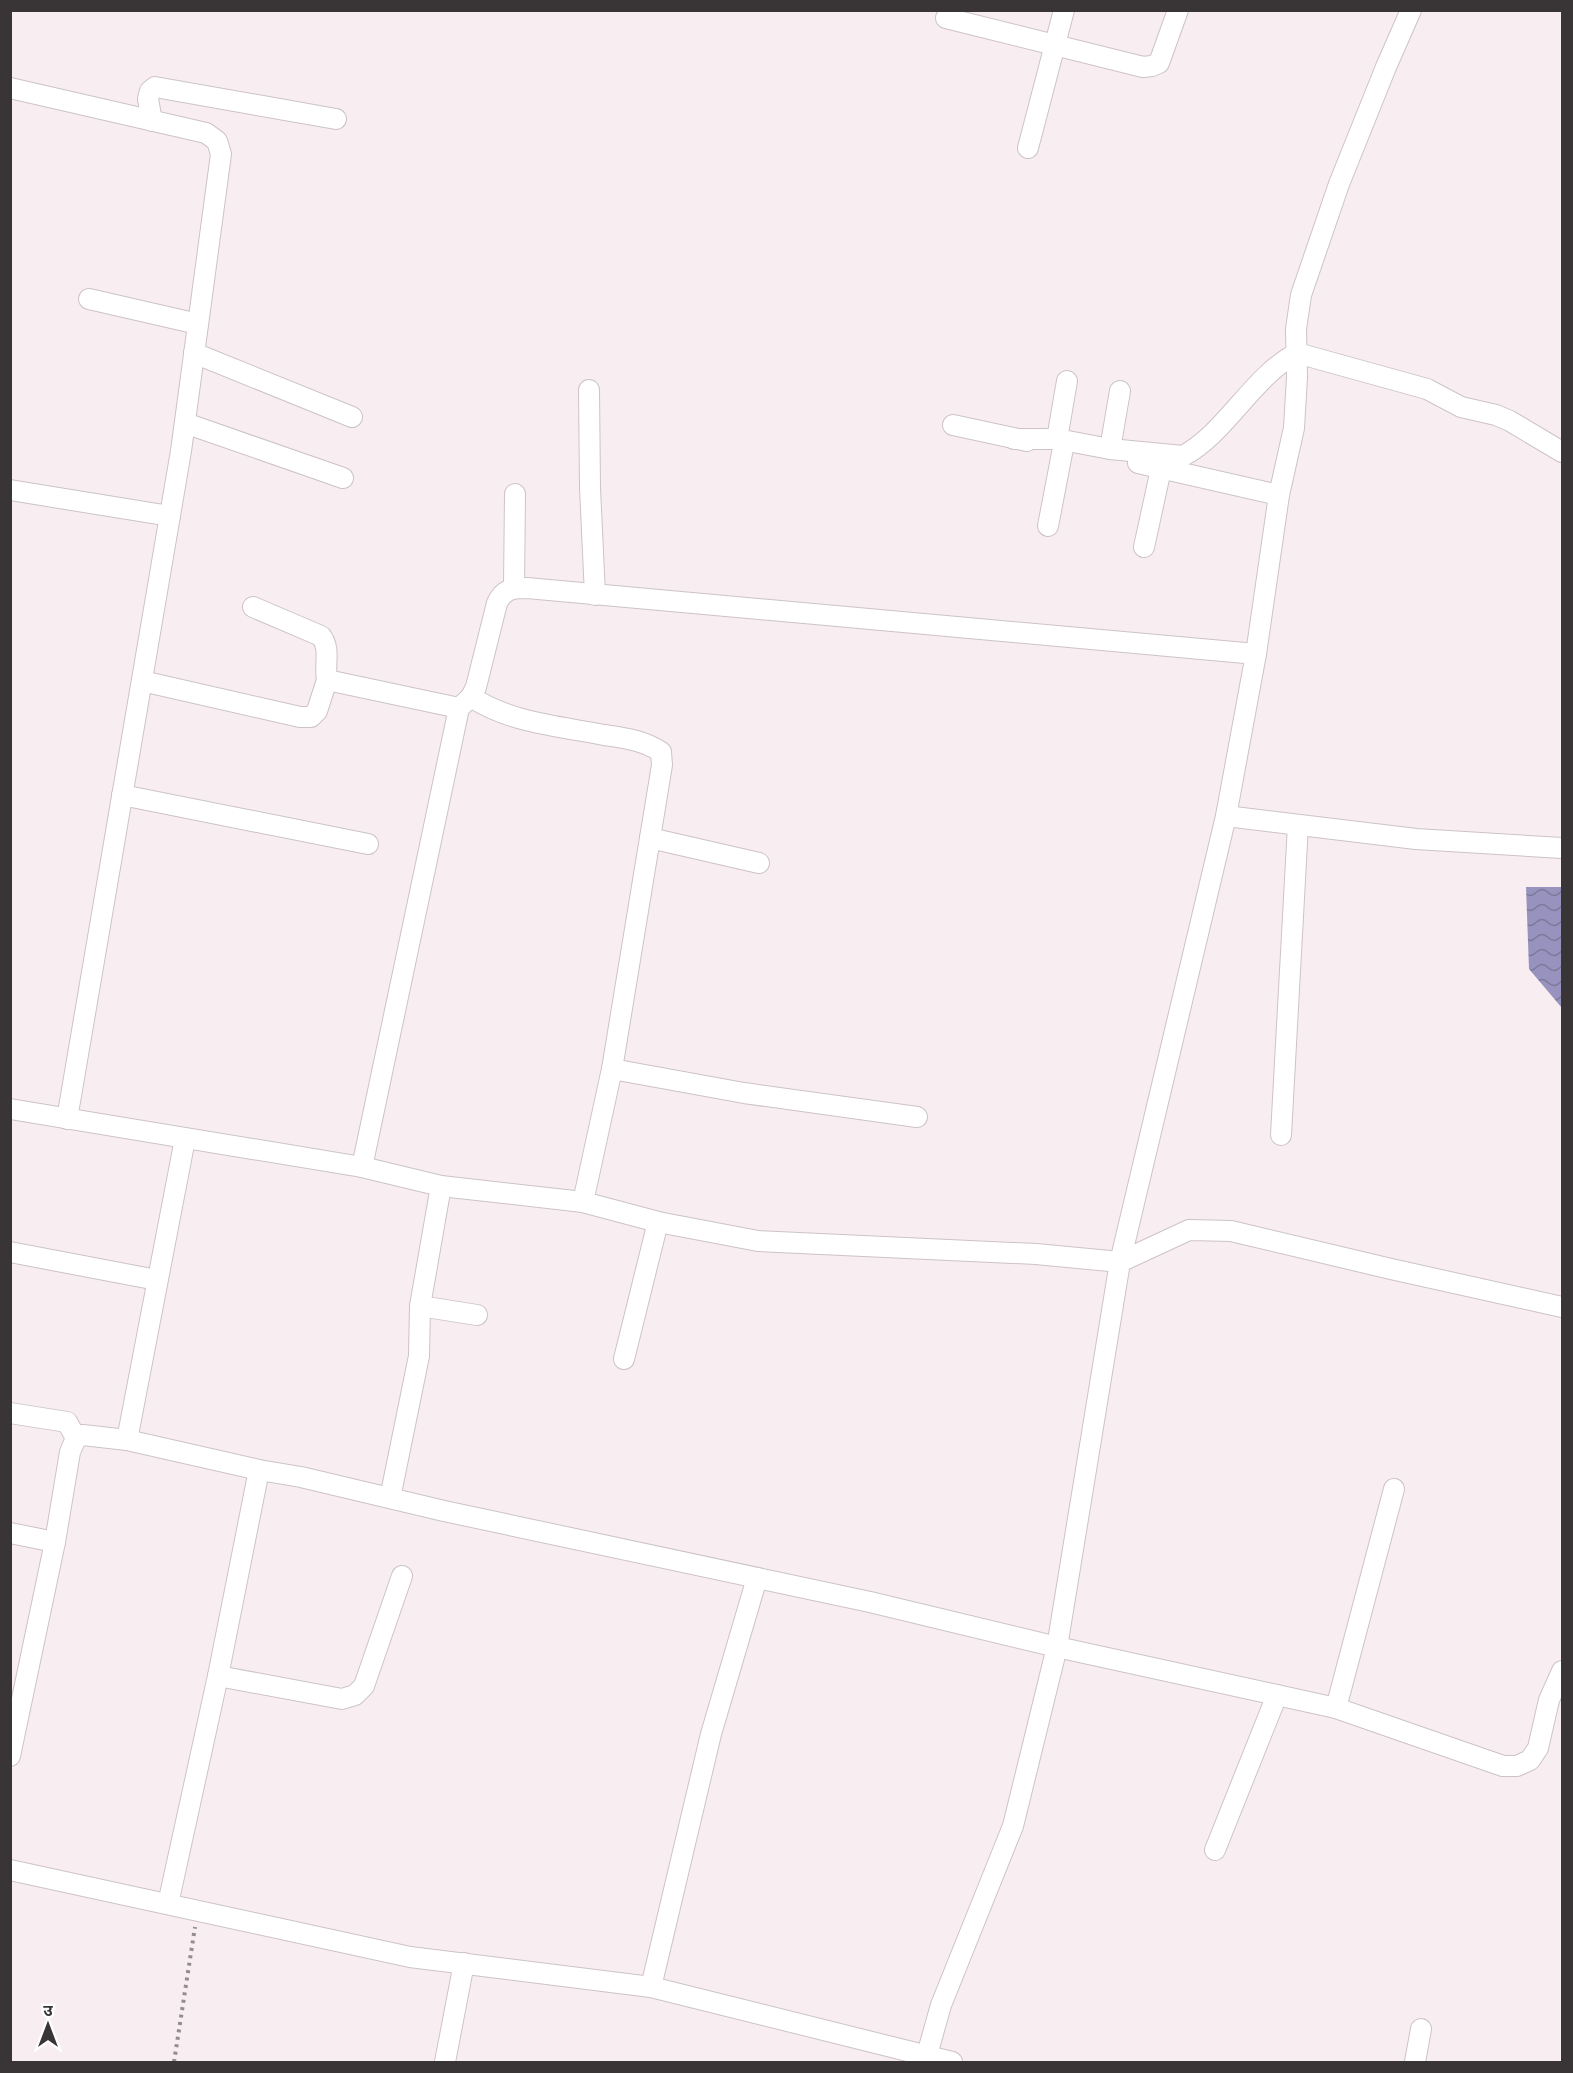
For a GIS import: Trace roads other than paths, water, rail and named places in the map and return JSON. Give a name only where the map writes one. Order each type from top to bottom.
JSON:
[{"type":"street","points":[[1028,148],[1064,10]]},
{"type":"street","points":[[946,18],[1132,65],[1152,66],[1159,63],[1178,10]]},
{"type":"street","points":[[926,2060],[941,2005],[1013,1826],[1057,1647],[1120,1262],[1226,816],[1256,654],[1279,495],[1294,428],[1296,329],[1301,295],[1339,184],[1411,10]]},
{"type":"street","points":[[152,121],[148,99],[150,91],[155,87],[336,119]]},
{"type":"street","points":[[10,88],[206,134],[217,141],[220,154],[185,423],[67,1119]]},
{"type":"street","points":[[88,299],[198,324]]},
{"type":"street","points":[[194,353],[352,417]]},
{"type":"street","points":[[953,425],[1014,439],[1174,457],[1183,456],[1192,451],[1226,419],[1279,365],[1297,353],[1427,389],[1461,406],[1510,421],[1563,452]]},
{"type":"street","points":[[1048,526],[1067,381]]},
{"type":"street","points":[[589,390],[590,488],[595,594]]},
{"type":"street","points":[[1110,449],[1120,391]]},
{"type":"street","points":[[185,423],[343,478]]},
{"type":"street","points":[[1060,444],[1279,495]]},
{"type":"street","points":[[1144,547],[1161,469]]},
{"type":"street","points":[[10,490],[170,516]]},
{"type":"street","points":[[514,588],[515,494]]},
{"type":"street","points":[[362,1167],[465,703],[497,603],[502,594],[514,588],[595,594],[1256,654]]},
{"type":"street","points":[[142,681],[300,717],[311,717],[317,711],[327,680],[326,642],[321,636],[253,607]]},
{"type":"street","points":[[327,680],[465,703],[516,718],[639,741],[661,752],[662,765],[612,1069],[583,1202]]},
{"type":"street","points":[[123,795],[368,844]]},
{"type":"street","points":[[1226,816],[1416,839],[1563,849]]},
{"type":"street","points":[[1281,1135],[1298,825]]},
{"type":"street","points":[[650,837],[759,863]]},
{"type":"street","points":[[612,1069],[744,1093],[917,1117]]},
{"type":"street","points":[[10,1108],[362,1167],[441,1186],[583,1202],[658,1222],[758,1241],[1036,1254],[1120,1262],[1190,1230],[1232,1230],[1391,1269],[1563,1307]]},
{"type":"street","points":[[127,1440],[185,1139]]},
{"type":"street","points":[[390,1498],[419,1356],[420,1306],[441,1186]]},
{"type":"street","points":[[624,1359],[658,1222]]},
{"type":"street","points":[[10,1252],[157,1280]]},
{"type":"street","points":[[420,1306],[477,1315]]},
{"type":"street","points":[[10,1413],[67,1422],[76,1438]]},
{"type":"street","points":[[10,1756],[55,1542],[70,1452],[76,1438],[83,1435],[127,1440],[259,1470],[301,1477],[870,1602],[1057,1647],[1336,1708],[1503,1766],[1517,1766],[1530,1760],[1538,1749],[1549,1700],[1563,1671]]},
{"type":"street","points":[[168,1904],[218,1676],[259,1470]]},
{"type":"street","points":[[1336,1708],[1394,1489]]},
{"type":"street","points":[[10,1533],[55,1542]]},
{"type":"street","points":[[218,1676],[342,1699],[355,1695],[364,1686],[402,1576]]},
{"type":"street","points":[[651,1987],[711,1734],[757,1578]]},
{"type":"street","points":[[1215,1850],[1277,1695]]},
{"type":"street","points":[[10,1870],[410,1957],[651,1987],[926,2060],[952,2062]]},
{"type":"street","points":[[446,2062],[464,1963]]},
{"type":"street","points":[[1415,2062],[1421,2030]]},
{"type":"water","points":[[1526,887],[1562,887],[1562,1008],[1529,969]]}]
